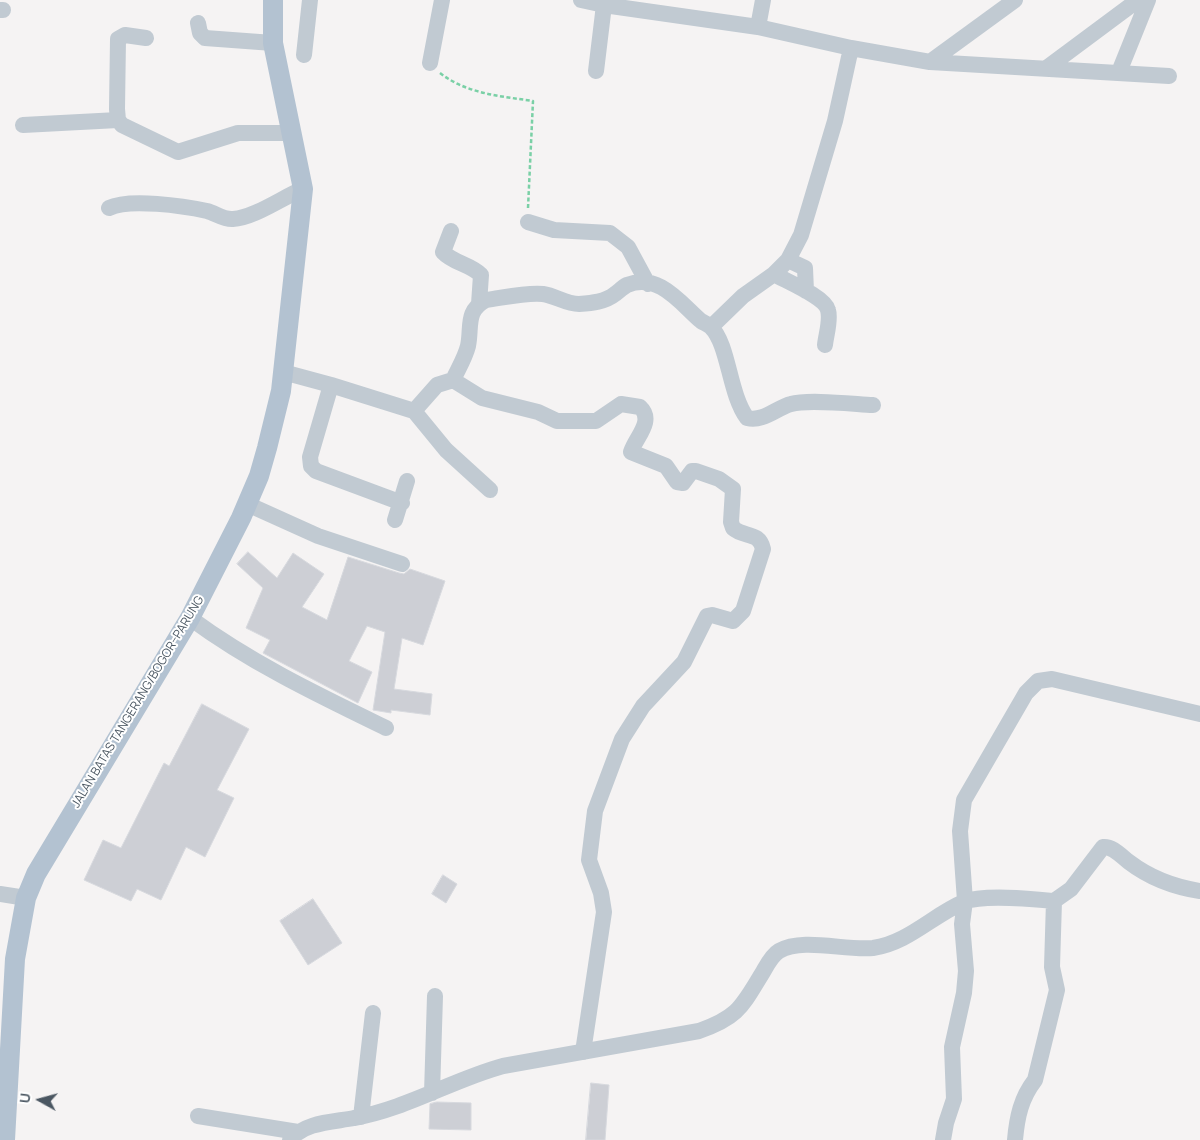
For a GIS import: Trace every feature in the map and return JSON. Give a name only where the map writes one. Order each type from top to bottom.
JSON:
[{"type":"main road","name":"JALAN BATAS TANGERANG/BOGOR–PARUNG","points":[[5,1140],[15,959],[26,898],[41,866],[190,618],[259,476],[281,391],[303,189],[273,43],[273,0]]},
{"type":"street","points":[[304,55],[310,0]]},
{"type":"street","points":[[430,63],[442,0]]},
{"type":"street","points":[[581,0],[758,27],[851,48],[930,62],[1048,67],[1169,76]]},
{"type":"street","points":[[758,27],[763,0]]},
{"type":"street","points":[[930,62],[1016,0]]},
{"type":"street","points":[[1048,67],[1138,0]]},
{"type":"street","points":[[1119,72],[1148,0]]},
{"type":"street","points":[[596,71],[604,5]]},
{"type":"street","points":[[198,23],[200,33],[205,38],[273,43]]},
{"type":"street","points":[[118,120],[118,39],[125,35],[146,38]]},
{"type":"street","points":[[711,327],[743,296],[774,274],[788,260],[801,235],[835,121],[851,48]]},
{"type":"street","points":[[22,125],[118,120],[128,129],[178,152],[238,133],[291,133]]},
{"type":"street","points":[[109,208],[119,203],[135,203],[202,210],[232,220],[263,209],[303,189]]},
{"type":"street","points":[[528,222],[554,230],[610,233],[628,247],[648,284]]},
{"type":"street","points":[[414,411],[437,385],[452,380],[467,348],[471,316],[479,304],[481,274],[470,267],[451,260],[443,252],[451,231]]},
{"type":"street","points":[[788,260],[805,268],[806,291]]},
{"type":"street","points":[[774,274],[806,291],[825,304],[828,309],[825,345]]},
{"type":"street","points":[[479,304],[496,299],[543,294],[572,304],[597,302],[615,295],[627,285],[637,283],[658,286],[677,297],[702,322],[711,327],[722,348],[736,397],[747,418],[761,418],[783,407],[800,402],[873,405]]},
{"type":"street","points":[[283,372],[331,384],[414,411],[446,450],[490,490]]},
{"type":"street","points":[[452,380],[482,398],[534,410],[557,420],[596,421],[621,404],[640,407],[645,413],[645,424],[631,452],[666,466],[677,482],[683,482],[692,471],[696,471],[725,483],[733,489],[731,522],[734,528],[745,534],[754,535],[761,541],[763,548],[743,611],[733,621],[712,615],[707,616],[684,662],[643,706],[622,739],[598,803],[589,860],[604,912],[582,1052]]},
{"type":"street","points":[[331,384],[310,457],[311,466],[316,470],[402,503]]},
{"type":"street","points":[[396,520],[407,481]]},
{"type":"street","points":[[247,504],[318,536],[402,564]]},
{"type":"street","points":[[190,618],[243,655],[386,728]]},
{"type":"street","points":[[943,1140],[946,1123],[954,1099],[952,1047],[964,993],[966,971],[962,924],[965,901],[960,831],[964,800],[1026,693],[1038,681],[1052,680],[1200,714]]},
{"type":"street","points":[[198,1116],[294,1136],[309,1127],[361,1117],[432,1093],[475,1074],[503,1066],[698,1031],[720,1024],[735,1014],[747,999],[777,952],[803,945],[864,948],[891,943],[965,901],[1012,897],[1054,901],[1064,896],[1100,849],[1107,846],[1141,871],[1156,879],[1200,891]]},
{"type":"street","points":[[0,894],[26,898]]},
{"type":"street","points":[[1015,1140],[1018,1112],[1026,1091],[1035,1080],[1057,990],[1052,967],[1054,901]]},
{"type":"street","points":[[432,1093],[435,996]]},
{"type":"street","points":[[361,1117],[373,1013]]},
{"type":"path","points":[[430,63],[454,84],[472,91],[533,100],[528,222]]},
{"type":"building","points":[[248,552],[277,578],[293,553],[324,574],[302,607],[327,620],[348,557],[399,573],[404,574],[410,569],[445,581],[423,645],[402,638],[394,689],[432,694],[430,715],[391,710],[391,713],[373,710],[385,632],[367,626],[349,661],[372,672],[358,703],[263,653],[270,640],[246,628],[263,588],[237,564]]},
{"type":"building","points":[[202,704],[249,729],[217,790],[234,798],[205,857],[186,847],[161,900],[137,889],[131,901],[84,880],[103,840],[121,848],[164,763],[169,766]]},
{"type":"building","points":[[443,875],[457,884],[446,903],[432,894]]},
{"type":"building","points":[[313,899],[342,943],[308,965],[280,921]]},
{"type":"building","points":[[591,1083],[609,1085],[605,1140],[586,1140]]},
{"type":"building","points":[[437,1102],[471,1103],[471,1130],[429,1129],[430,1104]]}]
